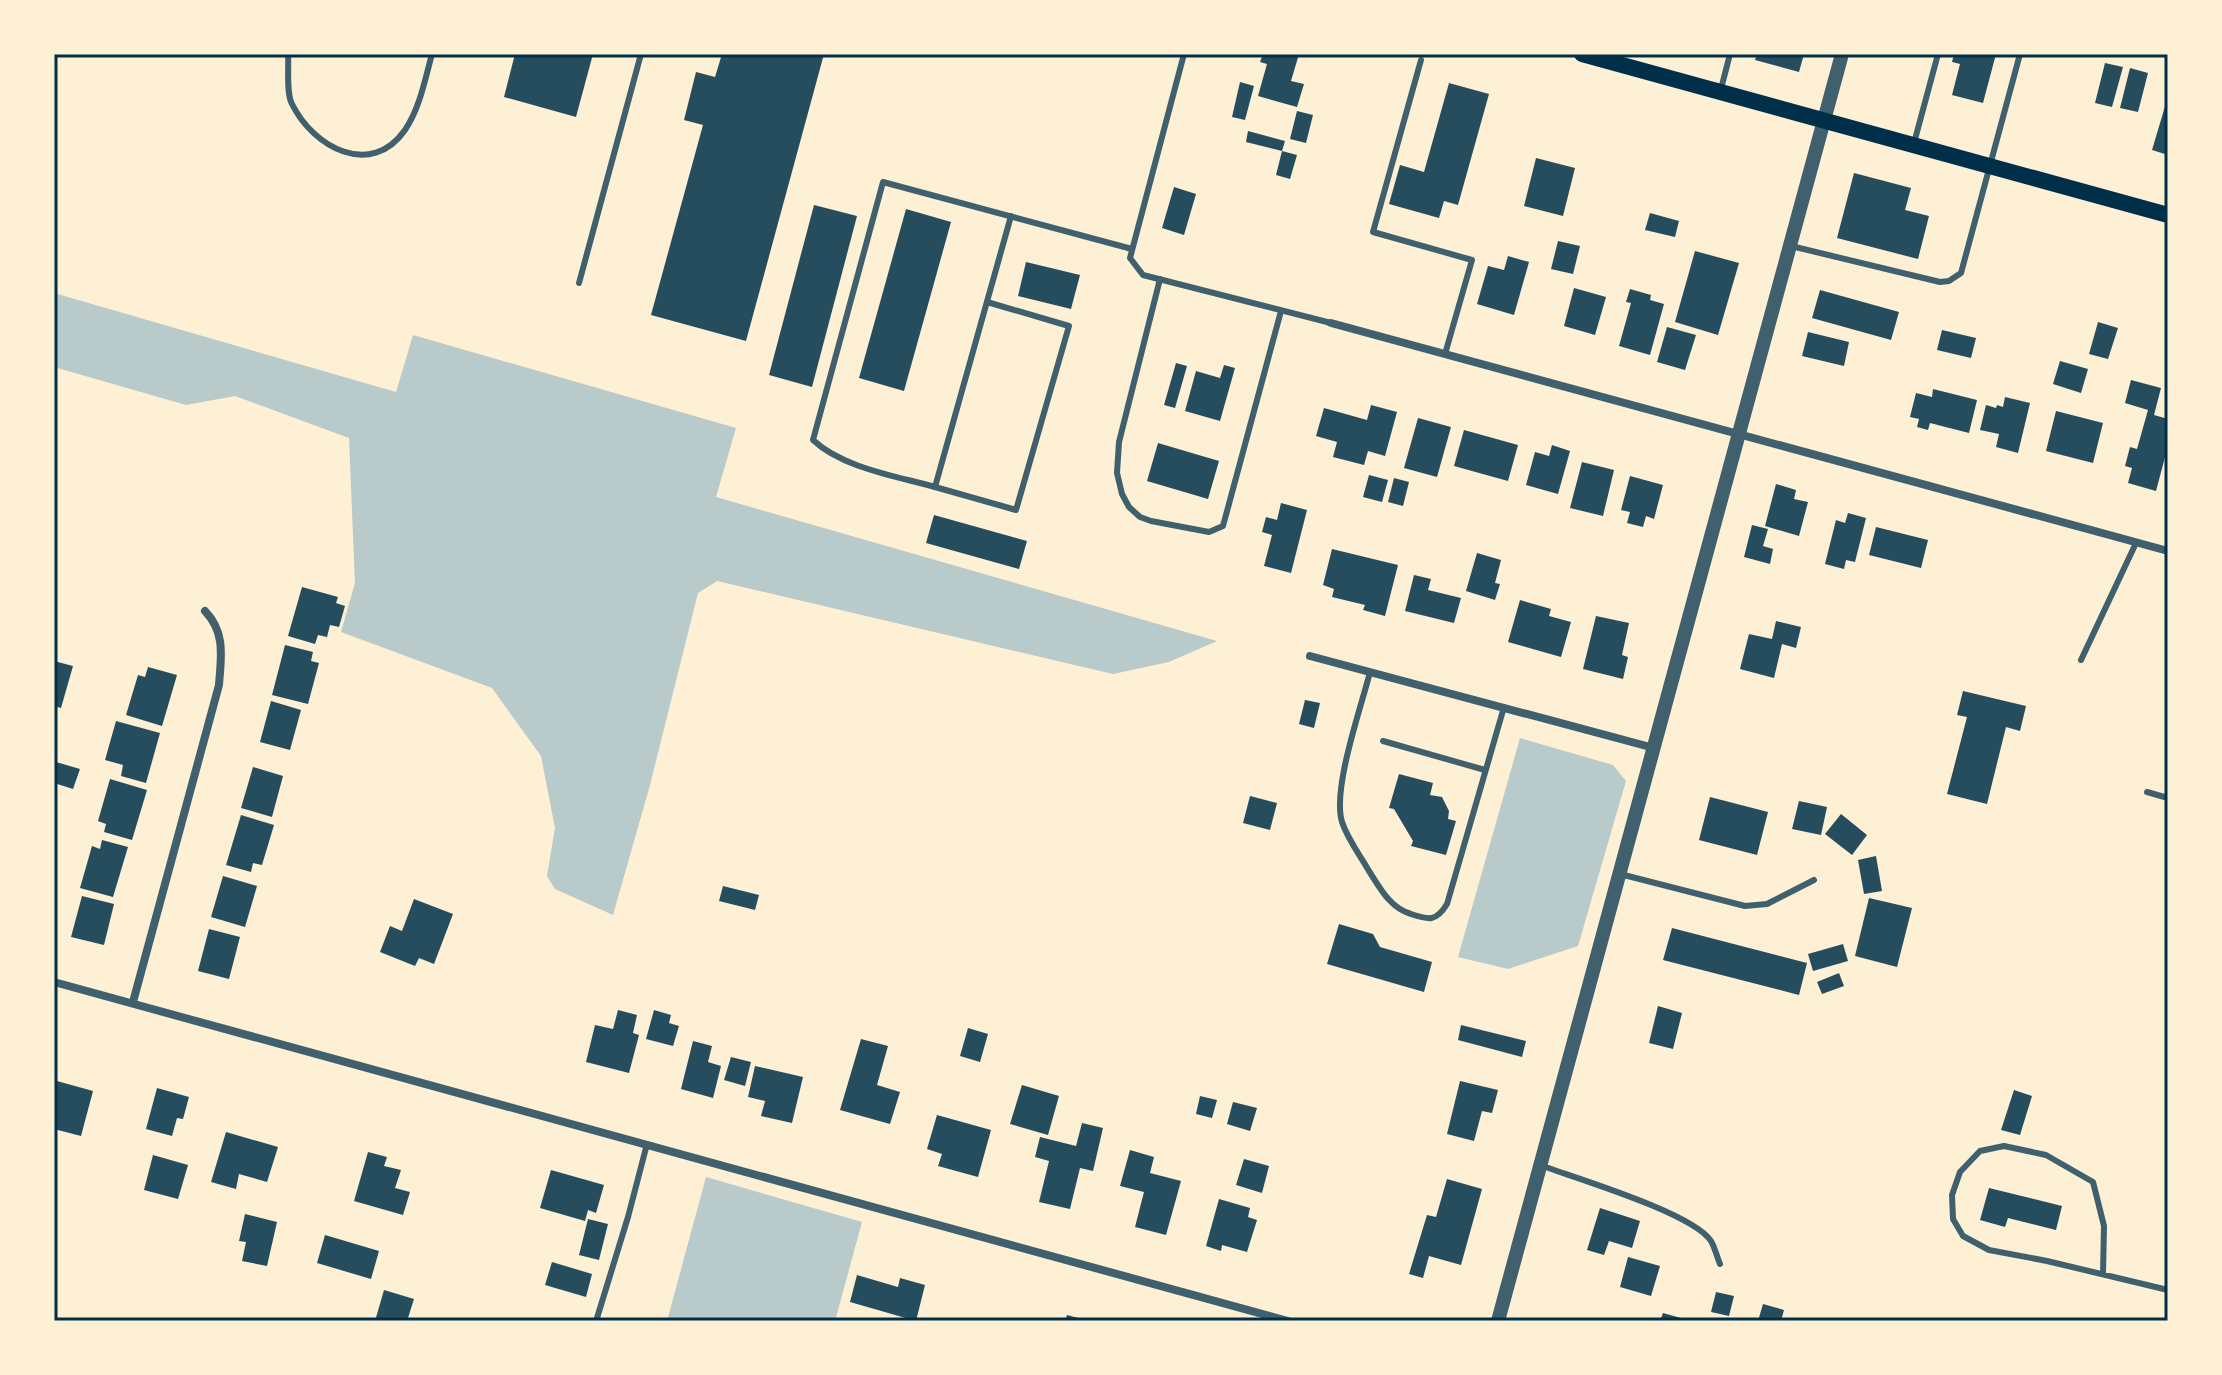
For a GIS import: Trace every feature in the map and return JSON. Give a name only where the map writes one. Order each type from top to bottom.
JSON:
[{"type":"main road","points":[[1582,54],[1603,57],[1824,122],[2168,215]]},
{"type":"street","points":[[1498,1321],[1842,54]]},
{"type":"street","points":[[1331,323],[2168,551]]},
{"type":"street","points":[[133,1002],[219,685],[220,639],[217,627],[205,611]]},
{"type":"street","points":[[1310,656],[1654,748]]},
{"type":"street","points":[[54,982],[1288,1321]]},
{"type":"lane","points":[[288,54],[290,101],[311,130],[331,148],[359,155],[381,153],[404,132],[416,109],[432,54]]},
{"type":"lane","points":[[579,283],[641,54]]},
{"type":"lane","points":[[1184,54],[1130,258],[1143,275],[1331,323]]},
{"type":"lane","points":[[1720,92],[1730,54]]},
{"type":"lane","points":[[1913,146],[1938,54]]},
{"type":"lane","points":[[1791,246],[1940,282],[1949,281],[1961,273],[2020,54]]},
{"type":"lane","points":[[1421,60],[1373,232],[1472,260],[1445,354]]},
{"type":"lane","points":[[987,302],[1069,326],[1016,510],[837,457],[813,440],[883,182],[1132,249]]},
{"type":"lane","points":[[935,487],[1011,216]]},
{"type":"lane","points":[[1160,279],[1119,442],[1117,473],[1129,507],[1140,517],[1151,521],[1209,532],[1223,526],[1281,311]]},
{"type":"lane","points":[[2081,660],[2136,543]]},
{"type":"lane","points":[[1370,672],[1343,778],[1340,808],[1347,834],[1381,890],[1400,910],[1429,919],[1441,915],[1447,904],[1504,707]]},
{"type":"lane","points":[[1383,741],[1485,770]]},
{"type":"lane","points":[[2147,792],[2168,798]]},
{"type":"lane","points":[[1620,874],[1745,906],[1767,904],[1814,880]]},
{"type":"lane","points":[[597,1318],[647,1144]]},
{"type":"lane","points":[[2103,1274],[2104,1226],[2093,1182],[2046,1155],[2004,1146],[1980,1151],[1960,1172],[1952,1195],[1953,1219],[1963,1236],[1989,1250],[2168,1290]]},
{"type":"lane","points":[[1540,1165],[1625,1193],[1691,1224],[1710,1239],[1720,1264]]},
{"type":"shaded area","points":[[54,293],[396,392],[413,335],[736,428],[716,497],[1217,641],[1169,662],[1113,674],[717,581],[698,593],[650,785],[613,915],[555,889],[547,876],[555,828],[541,756],[492,688],[341,632],[355,583],[349,438],[235,396],[186,405],[54,367]]},
{"type":"shaded area","points":[[1520,738],[1613,765],[1626,781],[1578,946],[1508,969],[1458,957]]},
{"type":"shaded area","points":[[706,1177],[862,1222],[835,1321],[667,1321]]},
{"type":"building","points":[[515,54],[593,54],[576,117],[504,97]]},
{"type":"building","points":[[722,54],[824,54],[746,341],[651,315],[703,125],[684,120],[696,72],[715,77]]},
{"type":"building","points":[[1263,54],[1299,54],[1291,81],[1304,84],[1297,107],[1258,96],[1267,64],[1260,62]]},
{"type":"building","points":[[1757,54],[1804,54],[1799,72],[1755,60]]},
{"type":"building","points":[[1954,54],[1996,54],[1983,103],[1952,95],[1960,64],[1952,62]]},
{"type":"building","points":[[2105,63],[2123,67],[2112,107],[2095,103]]},
{"type":"building","points":[[2130,68],[2148,73],[2138,112],[2120,108]]},
{"type":"building","points":[[1240,82],[1254,86],[1245,120],[1232,117]]},
{"type":"building","points":[[1449,83],[1489,94],[1458,205],[1444,201],[1439,218],[1389,204],[1400,165],[1424,172]]},
{"type":"building","points":[[2168,104],[2168,155],[2152,150]]},
{"type":"building","points":[[1297,111],[1313,115],[1306,143],[1290,139]]},
{"type":"building","points":[[1248,131],[1285,141],[1282,151],[1246,142]]},
{"type":"building","points":[[1282,151],[1297,155],[1290,179],[1276,175]]},
{"type":"building","points":[[1536,158],[1575,168],[1563,216],[1524,206]]},
{"type":"building","points":[[1854,173],[1911,188],[1905,210],[1929,216],[1918,259],[1837,238]]},
{"type":"building","points":[[1174,187],[1196,194],[1184,235],[1162,228]]},
{"type":"building","points":[[814,205],[857,216],[812,387],[769,375]]},
{"type":"building","points":[[906,209],[951,222],[904,391],[859,378]]},
{"type":"building","points":[[1650,213],[1679,221],[1675,237],[1645,230]]},
{"type":"building","points":[[1558,241],[1580,246],[1573,274],[1551,269]]},
{"type":"building","points":[[1695,251],[1739,263],[1718,335],[1675,322]]},
{"type":"building","points":[[1508,256],[1529,262],[1514,315],[1477,304],[1488,266],[1504,270]]},
{"type":"building","points":[[1026,262],[1080,275],[1071,309],[1018,296]]},
{"type":"building","points":[[1574,288],[1606,297],[1595,335],[1564,326]]},
{"type":"building","points":[[1630,289],[1651,295],[1650,300],[1664,304],[1650,355],[1619,346],[1631,303],[1626,302]]},
{"type":"building","points":[[1820,290],[1899,312],[1891,340],[1812,318]]},
{"type":"building","points":[[2098,322],[2118,328],[2108,359],[2089,354]]},
{"type":"building","points":[[1667,327],[1696,335],[1685,370],[1657,362]]},
{"type":"building","points":[[1942,330],[1976,338],[1971,358],[1937,350]]},
{"type":"building","points":[[1808,332],[1849,342],[1844,366],[1802,356]]},
{"type":"building","points":[[2060,361],[2088,369],[2081,393],[2053,384]]},
{"type":"building","points":[[1176,363],[1187,366],[1175,408],[1164,405]]},
{"type":"building","points":[[1224,365],[1235,368],[1220,421],[1185,411],[1196,371],[1220,378]]},
{"type":"building","points":[[2131,380],[2161,388],[2154,415],[2168,419],[2168,446],[2156,491],[2128,483],[2132,468],[2125,466],[2130,447],[2137,449],[2148,410],[2125,403]]},
{"type":"building","points":[[1933,389],[1977,400],[1969,433],[1930,423],[1928,430],[1917,427],[1919,419],[1910,417],[1916,393],[1932,397]]},
{"type":"building","points":[[2005,397],[2030,403],[2018,453],[1996,447],[1999,434],[1980,430],[1986,405],[2003,407]]},
{"type":"building","points":[[1371,405],[1397,412],[1385,456],[1368,451],[1364,465],[1333,457],[1337,442],[1316,436],[1324,408],[1367,420]]},
{"type":"building","points":[[2056,411],[2103,423],[2093,463],[2046,451]]},
{"type":"building","points":[[1418,418],[1451,427],[1437,477],[1404,468]]},
{"type":"building","points":[[1464,430],[1518,445],[1508,481],[1454,466]]},
{"type":"building","points":[[1158,443],[1219,461],[1208,499],[1147,481]]},
{"type":"building","points":[[1552,445],[1570,451],[1558,494],[1526,485],[1535,452],[1549,456]]},
{"type":"building","points":[[1582,462],[1614,470],[1603,516],[1570,508]]},
{"type":"building","points":[[1369,475],[1388,480],[1382,502],[1363,497]]},
{"type":"building","points":[[1630,476],[1663,485],[1654,519],[1646,516],[1643,527],[1627,523],[1630,512],[1621,510]]},
{"type":"building","points":[[1394,478],[1409,482],[1403,506],[1388,502]]},
{"type":"building","points":[[1776,484],[1796,490],[1794,499],[1808,502],[1799,536],[1765,526]]},
{"type":"building","points":[[1281,503],[1307,510],[1291,573],[1264,566],[1272,535],[1262,532],[1266,517],[1277,520]]},
{"type":"building","points":[[1848,513],[1866,518],[1855,562],[1846,560],[1844,569],[1825,564],[1836,520],[1845,523]]},
{"type":"building","points":[[934,515],[1027,541],[1019,569],[926,543]]},
{"type":"building","points":[[1752,525],[1768,529],[1763,546],[1773,549],[1770,564],[1744,557]]},
{"type":"building","points":[[1876,527],[1928,540],[1921,568],[1869,555]]},
{"type":"building","points":[[1332,549],[1398,565],[1385,616],[1363,610],[1365,605],[1332,597],[1334,589],[1323,585]]},
{"type":"building","points":[[1477,553],[1501,560],[1495,583],[1500,584],[1495,600],[1466,591]]},
{"type":"building","points":[[1414,575],[1431,579],[1428,590],[1461,598],[1454,623],[1405,611]]},
{"type":"building","points":[[302,587],[338,597],[336,603],[345,606],[339,627],[330,625],[327,637],[318,635],[315,644],[288,636]]},
{"type":"building","points":[[1520,600],[1551,609],[1549,616],[1571,622],[1561,657],[1508,642]]},
{"type":"building","points":[[1596,616],[1629,623],[1622,655],[1628,657],[1623,679],[1583,669]]},
{"type":"building","points":[[1776,621],[1801,627],[1796,648],[1782,644],[1774,678],[1740,669],[1749,634],[1772,639]]},
{"type":"building","points":[[285,645],[313,652],[311,661],[319,663],[308,704],[272,695]]},
{"type":"building","points":[[54,661],[73,666],[61,708],[54,706]]},
{"type":"building","points":[[148,667],[177,675],[162,726],[126,715],[138,675],[145,677]]},
{"type":"building","points":[[1963,691],[2026,706],[2020,731],[2006,727],[1987,804],[1947,794],[1967,717],[1957,715]]},
{"type":"building","points":[[1305,700],[1320,703],[1314,728],[1299,724]]},
{"type":"building","points":[[271,701],[301,710],[290,750],[260,742]]},
{"type":"building","points":[[116,721],[160,733],[146,783],[121,776],[123,765],[105,760]]},
{"type":"building","points":[[56,762],[80,769],[73,789],[54,783]]},
{"type":"building","points":[[253,767],[283,776],[272,817],[241,808]]},
{"type":"building","points":[[1399,774],[1433,783],[1430,795],[1442,797],[1449,811],[1448,819],[1456,821],[1446,855],[1411,846],[1413,841],[1394,809],[1389,808]]},
{"type":"building","points":[[110,779],[147,790],[132,840],[104,832],[106,824],[98,821]]},
{"type":"building","points":[[1250,796],[1277,803],[1270,830],[1243,823]]},
{"type":"building","points":[[1710,797],[1768,812],[1757,855],[1699,840]]},
{"type":"building","points":[[1799,801],[1827,807],[1821,835],[1792,829]]},
{"type":"building","points":[[1841,814],[1867,835],[1852,855],[1825,834]]},
{"type":"building","points":[[241,815],[274,825],[262,865],[253,863],[251,872],[226,865]]},
{"type":"building","points":[[102,840],[128,847],[113,897],[80,888],[92,846],[100,849]]},
{"type":"building","points":[[1876,856],[1882,891],[1864,894],[1858,860]]},
{"type":"building","points":[[223,876],[257,886],[245,927],[211,917]]},
{"type":"building","points":[[723,886],[759,895],[755,910],[719,901]]},
{"type":"building","points":[[82,896],[114,904],[104,945],[71,937]]},
{"type":"building","points":[[1869,898],[1912,908],[1897,967],[1855,956]]},
{"type":"building","points":[[414,899],[453,914],[434,964],[419,958],[415,966],[380,952],[390,926],[402,931]]},
{"type":"building","points":[[1339,924],[1373,934],[1380,947],[1432,962],[1424,992],[1327,964]]},
{"type":"building","points":[[1672,928],[1807,963],[1799,995],[1663,960]]},
{"type":"building","points":[[209,929],[240,937],[229,979],[198,971]]},
{"type":"building","points":[[1843,944],[1848,961],[1813,971],[1808,954]]},
{"type":"building","points":[[1839,973],[1844,986],[1822,994],[1817,982]]},
{"type":"building","points":[[1658,1006],[1682,1013],[1673,1049],[1649,1043]]},
{"type":"building","points":[[618,1010],[637,1015],[633,1033],[639,1035],[629,1073],[586,1062],[595,1025],[613,1029]]},
{"type":"building","points":[[654,1010],[671,1015],[669,1023],[679,1026],[673,1046],[646,1039]]},
{"type":"building","points":[[1461,1025],[1526,1041],[1522,1057],[1458,1040]]},
{"type":"building","points":[[968,1028],[988,1034],[980,1062],[960,1056]]},
{"type":"building","points":[[861,1039],[888,1046],[877,1085],[900,1092],[890,1124],[840,1110]]},
{"type":"building","points":[[693,1041],[712,1046],[708,1062],[721,1066],[713,1098],[681,1089]]},
{"type":"building","points":[[731,1057],[751,1062],[745,1086],[724,1080]]},
{"type":"building","points":[[755,1066],[803,1077],[792,1123],[761,1116],[765,1101],[748,1097]]},
{"type":"building","points":[[57,1081],[93,1091],[81,1136],[54,1129]]},
{"type":"building","points":[[1460,1081],[1498,1090],[1492,1113],[1482,1111],[1474,1141],[1447,1134]]},
{"type":"building","points":[[1022,1085],[1059,1096],[1048,1135],[1010,1124]]},
{"type":"building","points":[[157,1088],[189,1097],[183,1119],[177,1118],[172,1136],[146,1129]]},
{"type":"building","points":[[2014,1090],[2032,1096],[2020,1135],[2001,1130]]},
{"type":"building","points":[[1200,1096],[1217,1100],[1212,1118],[1196,1114]]},
{"type":"building","points":[[1233,1102],[1257,1108],[1250,1131],[1227,1124]]},
{"type":"building","points":[[937,1115],[991,1130],[978,1177],[938,1166],[942,1154],[927,1149]]},
{"type":"building","points":[[1082,1123],[1103,1128],[1093,1171],[1080,1168],[1070,1209],[1039,1202],[1049,1161],[1035,1157],[1040,1137],[1076,1146]]},
{"type":"building","points":[[226,1132],[278,1147],[267,1182],[239,1174],[236,1189],[211,1182]]},
{"type":"building","points":[[1130,1150],[1154,1157],[1150,1173],[1181,1181],[1166,1235],[1135,1227],[1144,1192],[1120,1186]]},
{"type":"building","points":[[368,1152],[387,1157],[384,1166],[401,1170],[395,1188],[410,1192],[403,1215],[354,1201]]},
{"type":"building","points":[[153,1155],[188,1165],[178,1199],[144,1190]]},
{"type":"building","points":[[1244,1159],[1269,1166],[1262,1193],[1236,1185]]},
{"type":"building","points":[[551,1170],[604,1185],[596,1213],[588,1210],[585,1221],[540,1208]]},
{"type":"building","points":[[1447,1179],[1482,1189],[1461,1265],[1429,1256],[1423,1278],[1409,1274],[1427,1215],[1436,1217]]},
{"type":"building","points":[[1989,1188],[2062,1206],[2056,1230],[2008,1218],[2005,1227],[1980,1220]]},
{"type":"building","points":[[1219,1199],[1250,1208],[1248,1217],[1257,1220],[1247,1252],[1222,1245],[1221,1251],[1206,1246]]},
{"type":"building","points":[[1600,1208],[1640,1221],[1632,1248],[1609,1241],[1604,1255],[1587,1250]]},
{"type":"building","points":[[245,1214],[277,1222],[267,1266],[242,1261],[246,1242],[239,1241]]},
{"type":"building","points":[[588,1219],[608,1224],[599,1260],[579,1255]]},
{"type":"building","points":[[325,1235],[379,1251],[371,1279],[317,1263]]},
{"type":"building","points":[[1628,1257],[1660,1266],[1651,1296],[1620,1287]]},
{"type":"building","points":[[552,1262],[592,1274],[586,1297],[545,1285]]},
{"type":"building","points":[[857,1275],[898,1287],[900,1278],[925,1285],[916,1321],[850,1302]]},
{"type":"building","points":[[384,1290],[414,1299],[407,1321],[375,1321]]},
{"type":"building","points":[[1716,1292],[1734,1296],[1729,1316],[1711,1312]]},
{"type":"building","points":[[1763,1304],[1784,1310],[1781,1321],[1758,1321]]},
{"type":"building","points":[[1663,1313],[1688,1320],[1688,1321],[1660,1321]]},
{"type":"building","points":[[1067,1315],[1086,1320],[1086,1321],[1065,1321]]}]
